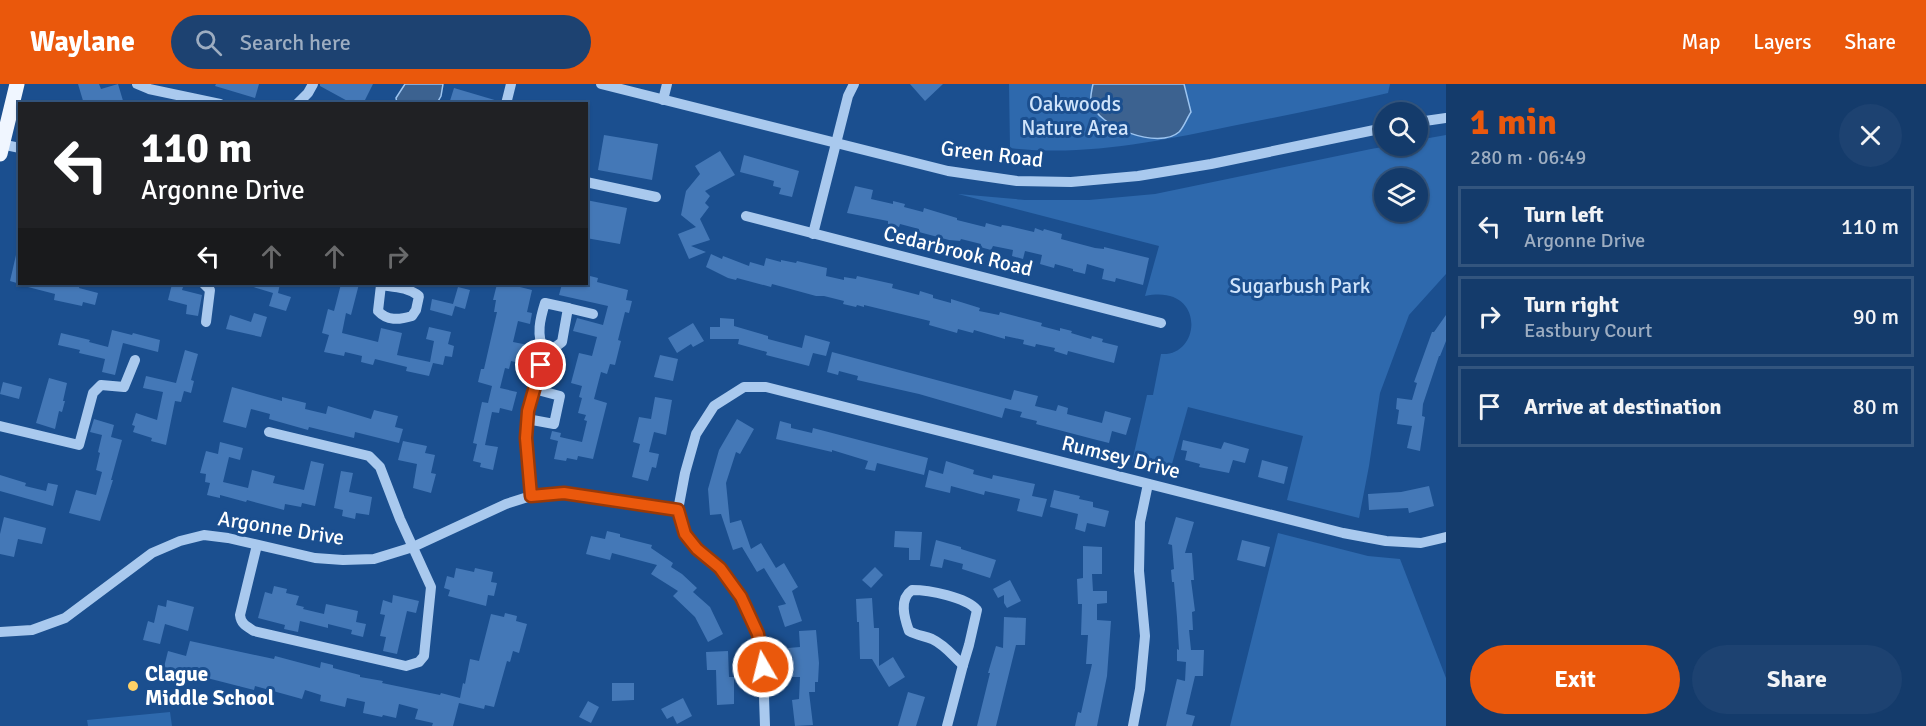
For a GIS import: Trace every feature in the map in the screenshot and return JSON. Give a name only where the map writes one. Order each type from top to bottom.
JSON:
[{"type":"main road","points":[[1,148],[17,84]]},
{"type":"street","points":[[137,84],[149,89],[211,102]]},
{"type":"street","points":[[299,102],[313,84]]},
{"type":"street","points":[[506,102],[511,84]]},
{"type":"street","name":"Green Road","points":[[601,84],[948,171],[1017,181],[1071,182],[1138,176],[1374,130]]},
{"type":"street","points":[[663,100],[667,84]]},
{"type":"street","points":[[813,234],[848,96],[854,84]]},
{"type":"street","points":[[1428,121],[1446,118]]},
{"type":"street","points":[[1,148],[18,148]]},
{"type":"street","points":[[588,182],[656,197]]},
{"type":"street","name":"Cedarbrook Road","points":[[746,216],[1161,324]]},
{"type":"street","points":[[205,285],[210,290],[206,322]]},
{"type":"street","points":[[531,496],[526,438],[527,419],[544,350],[539,331],[544,303],[593,314]]},
{"type":"street","points":[[544,350],[554,348],[562,342],[568,308]]},
{"type":"street","points":[[0,426],[80,445],[93,393],[101,385],[124,387],[135,360]]},
{"type":"street","name":"Rumsey Drive","points":[[678,510],[696,434],[714,406],[744,387],[766,387],[1343,532],[1386,541],[1421,543],[1446,537]]},
{"type":"street","points":[[527,419],[554,424],[560,396],[534,389]]},
{"type":"street","points":[[257,545],[240,615],[244,625],[254,631],[406,666],[419,662],[424,656],[431,587],[380,467],[369,456],[269,432]]},
{"type":"street","points":[[1133,726],[1140,689],[1145,636],[1139,571],[1140,522],[1148,484]]},
{"type":"street","name":"Argonne Drive","points":[[0,632],[32,630],[65,618],[152,553],[180,541],[204,535],[228,538],[315,558],[343,560],[374,558],[413,547],[506,504],[531,496],[564,493],[678,510]]},
{"type":"street","points":[[678,510],[685,534],[697,549],[720,568],[741,597],[758,634],[763,667],[765,726]]},
{"type":"street","points":[[947,726],[969,645],[977,610],[971,603],[921,590],[912,590],[906,594],[904,613],[909,631],[942,644],[963,665]]},
{"type":"green space","name":"Oakwoods Nature Area","points":[[1009,84],[1390,84],[1388,93],[1177,137],[1093,149],[1038,150],[1010,148]]},
{"type":"green space","name":"Sugarbush Park","points":[[1446,135],[1446,274],[1409,315],[1380,393],[1359,518],[1287,500],[1303,436],[1188,407],[1170,471],[1132,462],[1147,395],[1153,395],[1161,354],[1175,352],[1190,334],[1191,321],[1188,309],[1179,300],[1165,295],[1145,296],[1159,246],[958,194],[1025,200],[1089,200],[1155,194],[1374,148],[1374,156],[1428,156],[1428,138]]},
{"type":"green space","points":[[1278,533],[1368,556],[1400,559],[1446,678],[1446,726],[1230,726]]},
{"type":"green space","points":[[170,712],[172,726],[88,726],[87,720]]},
{"type":"shaded area","points":[[405,84],[443,84],[438,102],[397,102],[396,98]]},
{"type":"shaded area","points":[[1093,84],[1184,84],[1191,112],[1181,130],[1170,137],[1144,137],[1130,133],[1104,120],[1096,111],[1091,102]]},
{"type":"building","points":[[78,84],[99,84],[101,89],[118,84],[123,102],[83,102]]},
{"type":"building","points":[[216,84],[259,84],[255,98],[215,86]]},
{"type":"building","points":[[320,84],[373,84],[364,102],[349,102]]},
{"type":"building","points":[[910,84],[943,84],[925,101]]},
{"type":"building","points":[[454,88],[498,101],[498,102],[450,102]]},
{"type":"building","points":[[604,135],[658,144],[652,180],[598,170]]},
{"type":"building","points":[[720,151],[735,175],[705,191],[710,196],[705,203],[709,207],[700,219],[710,240],[691,246],[706,252],[689,259],[678,234],[696,227],[681,215],[686,191],[700,174],[695,166]]},
{"type":"building","points":[[744,155],[799,171],[792,197],[779,194],[781,188],[773,186],[774,181],[740,172]]},
{"type":"building","points":[[855,186],[873,190],[871,199],[905,204],[904,207],[923,212],[924,208],[985,227],[986,223],[1034,232],[1035,228],[1043,231],[1044,229],[1062,234],[1061,239],[1149,258],[1143,285],[1116,278],[1115,282],[1102,279],[1104,269],[1087,264],[1085,274],[1055,264],[1054,268],[1040,264],[1042,255],[1025,251],[1023,259],[1012,256],[1013,250],[993,246],[991,250],[980,247],[981,244],[961,239],[960,241],[949,240],[919,232],[919,229],[900,224],[899,227],[888,224],[888,221],[847,213]]},
{"type":"building","points":[[588,200],[627,208],[620,244],[588,238]]},
{"type":"building","points":[[711,254],[749,266],[750,262],[764,266],[766,258],[781,262],[781,260],[796,263],[797,261],[827,268],[826,276],[844,280],[844,277],[856,279],[857,276],[893,284],[892,288],[919,295],[920,291],[933,295],[933,298],[951,303],[951,299],[980,308],[979,311],[999,315],[1000,312],[1042,323],[1041,326],[1060,331],[1060,328],[1091,339],[1092,336],[1103,339],[1102,342],[1118,346],[1114,363],[1068,351],[1067,355],[1054,351],[1055,348],[1036,344],[1035,347],[1023,344],[1024,340],[1005,336],[1005,339],[974,330],[973,333],[958,329],[957,333],[929,325],[930,321],[864,305],[864,307],[857,305],[856,307],[843,304],[844,301],[772,284],[771,287],[737,278],[736,280],[728,278],[706,267]]},
{"type":"building","points":[[16,255],[18,255],[18,283],[10,281]]},
{"type":"building","points":[[588,276],[598,278],[597,282],[628,290],[626,300],[632,301],[629,313],[625,312],[615,365],[610,364],[607,374],[601,372],[594,399],[607,403],[593,459],[578,456],[577,460],[554,459],[558,441],[550,439],[552,431],[561,433],[560,437],[582,442],[587,421],[584,420],[586,415],[578,413],[582,386],[571,383],[579,353],[592,356],[597,337],[573,331],[577,318],[603,325],[608,306],[559,295],[562,285],[588,285]]},
{"type":"building","points":[[28,285],[80,285],[79,288],[98,293],[95,305],[83,302],[82,306],[54,300],[55,294],[28,287]]},
{"type":"building","points":[[172,285],[184,285],[182,290],[202,295],[198,316],[186,314],[187,305],[168,300]]},
{"type":"building","points":[[280,285],[278,293],[291,297],[286,311],[269,306],[273,293],[250,286]]},
{"type":"building","points":[[341,285],[359,285],[351,315],[346,313],[342,333],[378,342],[381,328],[402,333],[397,355],[430,362],[434,341],[426,339],[429,327],[451,332],[448,344],[454,346],[452,357],[445,356],[443,365],[433,363],[429,376],[406,371],[407,367],[375,359],[373,365],[361,362],[362,356],[345,352],[344,356],[324,352],[329,335],[322,333],[328,309],[334,311]]},
{"type":"building","points":[[497,285],[521,285],[520,287],[532,290],[527,312],[532,313],[530,324],[518,321],[513,342],[528,345],[523,364],[511,361],[509,369],[505,368],[500,388],[517,392],[512,411],[500,408],[499,413],[492,412],[485,445],[498,447],[493,470],[480,467],[481,463],[473,461],[477,444],[473,443],[482,402],[488,403],[492,386],[478,382],[481,369],[484,369],[497,312],[494,312],[496,300],[493,300]]},
{"type":"building","points":[[458,287],[470,290],[465,309],[455,306],[452,316],[430,310],[432,299],[453,304]]},
{"type":"building","points":[[254,313],[267,317],[261,337],[226,329],[230,315],[251,322]]},
{"type":"building","points":[[1446,315],[1446,341],[1423,404],[1422,416],[1425,417],[1420,451],[1407,448],[1412,426],[1397,424],[1399,410],[1396,409],[1397,398],[1412,400],[1417,383],[1414,382],[1432,332]]},
{"type":"building","points":[[720,318],[734,319],[734,326],[768,336],[768,339],[802,348],[805,335],[830,342],[826,356],[813,353],[809,366],[766,355],[767,352],[738,344],[739,339],[710,339],[710,327],[720,327]]},
{"type":"building","points":[[693,323],[704,341],[693,347],[691,344],[677,353],[668,338]]},
{"type":"building","points":[[112,330],[160,340],[158,352],[123,343],[115,375],[102,372],[105,359],[58,345],[61,333],[108,347]]},
{"type":"building","points":[[185,350],[198,354],[191,380],[194,381],[191,393],[184,391],[181,402],[175,401],[166,445],[151,441],[152,438],[133,432],[135,426],[132,425],[136,413],[157,420],[163,392],[143,388],[146,376],[176,383]]},
{"type":"building","points":[[832,352],[1011,400],[1014,390],[1038,396],[1035,406],[1056,411],[1058,405],[1068,408],[1067,414],[1102,423],[1105,411],[1131,418],[1126,435],[1112,431],[1109,443],[1036,424],[1037,421],[1020,417],[1022,412],[1005,408],[1002,418],[919,394],[857,380],[858,376],[839,371],[838,375],[827,372]]},
{"type":"building","points":[[660,355],[678,359],[673,381],[654,377]]},
{"type":"building","points":[[49,378],[67,383],[63,401],[65,401],[62,412],[59,411],[55,429],[36,423]]},
{"type":"building","points":[[3,382],[22,387],[19,399],[0,394]]},
{"type":"building","points":[[232,387],[282,401],[282,397],[306,403],[305,409],[326,414],[328,406],[371,419],[374,410],[398,416],[395,427],[403,429],[399,443],[355,432],[354,438],[309,427],[308,430],[269,419],[270,414],[251,409],[246,428],[223,422]]},
{"type":"building","points":[[655,397],[672,400],[666,435],[654,432],[649,452],[659,454],[656,468],[652,467],[648,481],[632,477],[640,444],[633,442],[639,417],[651,419]]},
{"type":"building","points":[[94,419],[114,425],[111,437],[122,440],[100,521],[69,513],[76,490],[96,495],[102,472],[96,470],[102,435],[90,432]]},
{"type":"building","points":[[737,419],[754,429],[740,454],[736,452],[726,483],[730,523],[741,520],[751,549],[761,543],[776,568],[784,563],[798,587],[792,591],[802,621],[785,627],[778,606],[786,604],[764,568],[757,572],[742,547],[733,550],[721,514],[710,515],[708,489],[719,450]]},
{"type":"building","points":[[780,421],[791,424],[791,428],[812,433],[813,428],[928,458],[924,475],[877,463],[875,471],[865,469],[868,461],[832,450],[832,452],[776,439]]},
{"type":"building","points":[[1183,440],[1221,449],[1224,442],[1249,449],[1245,463],[1233,460],[1229,473],[1199,467],[1200,464],[1185,460],[1187,451],[1181,450]]},
{"type":"building","points":[[403,441],[427,446],[425,453],[435,455],[431,473],[436,474],[431,493],[413,488],[417,464],[398,460]]},
{"type":"building","points":[[220,442],[243,448],[240,460],[229,457],[223,482],[248,488],[252,470],[275,476],[273,483],[304,490],[311,461],[324,464],[315,506],[302,503],[301,507],[285,504],[284,510],[247,500],[246,502],[220,495],[220,498],[207,495],[210,483],[205,482],[206,474],[200,473],[206,451],[218,454]]},
{"type":"building","points":[[1262,460],[1288,467],[1284,484],[1258,477]]},
{"type":"building","points":[[946,461],[974,470],[973,474],[992,479],[993,475],[1035,484],[1032,496],[1047,499],[1042,517],[1017,511],[1020,499],[985,491],[984,495],[951,486],[950,493],[925,487],[929,470],[943,474]]},
{"type":"building","points":[[341,471],[353,473],[349,492],[372,497],[369,515],[356,513],[355,519],[342,516],[343,510],[334,508]]},
{"type":"building","points":[[0,475],[26,483],[25,486],[46,491],[48,483],[58,485],[53,506],[0,491]]},
{"type":"building","points":[[1429,486],[1434,506],[1409,513],[1408,508],[1369,510],[1368,494],[1401,492]]},
{"type":"building","points":[[1054,490],[1080,496],[1079,499],[1093,502],[1093,507],[1109,511],[1105,527],[1087,523],[1085,532],[1075,529],[1078,514],[1050,507]]},
{"type":"building","points":[[4,517],[46,528],[42,544],[18,539],[14,557],[0,554],[0,534]]},
{"type":"building","points":[[1176,517],[1194,522],[1185,553],[1192,553],[1194,580],[1191,580],[1195,611],[1192,612],[1193,630],[1189,630],[1191,650],[1204,650],[1203,676],[1195,676],[1186,714],[1195,716],[1192,726],[1166,726],[1177,679],[1185,681],[1186,662],[1177,661],[1177,649],[1179,650],[1177,617],[1171,570],[1174,569],[1172,545],[1168,544]]},
{"type":"building","points":[[607,531],[620,534],[620,537],[652,545],[651,548],[673,563],[671,567],[697,588],[693,592],[710,607],[723,634],[708,642],[695,617],[673,596],[678,591],[651,574],[657,565],[612,553],[610,560],[586,554],[591,536],[605,539]]},
{"type":"building","points":[[895,531],[922,532],[920,560],[909,560],[909,548],[894,547]]},
{"type":"building","points":[[936,540],[996,560],[990,578],[962,569],[963,564],[944,559],[942,568],[930,566]]},
{"type":"building","points":[[1242,540],[1270,547],[1265,567],[1237,560]]},
{"type":"building","points":[[1083,546],[1102,547],[1102,574],[1092,574],[1093,591],[1107,591],[1107,603],[1097,604],[1097,620],[1111,621],[1107,676],[1097,726],[1075,726],[1078,712],[1081,713],[1092,664],[1086,664],[1088,635],[1081,635],[1082,604],[1078,604],[1077,579],[1083,578]]},
{"type":"building","points":[[875,567],[883,575],[871,588],[862,580]]},
{"type":"building","points":[[456,568],[474,572],[475,568],[493,572],[491,582],[497,583],[494,596],[488,595],[486,606],[448,596],[450,590],[444,588],[447,576],[454,578]]},
{"type":"building","points":[[1010,580],[1021,601],[1007,608],[1004,595],[998,598],[993,589]]},
{"type":"building","points":[[274,586],[287,589],[286,593],[299,596],[296,605],[304,607],[303,609],[324,614],[326,604],[358,611],[356,622],[366,624],[363,637],[351,634],[352,630],[328,624],[328,628],[300,621],[298,632],[284,629],[285,625],[258,618],[265,592],[272,594]]},
{"type":"building","points":[[393,595],[419,601],[416,613],[407,611],[397,654],[383,651],[386,637],[380,636],[385,615],[380,614],[383,600],[392,603]]},
{"type":"building","points":[[872,598],[874,628],[879,628],[879,666],[893,657],[905,677],[889,687],[872,659],[860,659],[856,599]]},
{"type":"building","points":[[167,600],[194,607],[188,631],[165,624],[160,644],[143,640],[148,621],[154,623],[158,605],[166,607]]},
{"type":"building","points":[[505,613],[517,616],[516,621],[527,624],[519,653],[513,651],[510,662],[507,661],[494,707],[485,705],[484,709],[459,703],[453,726],[432,726],[433,723],[415,719],[418,709],[399,704],[396,718],[383,715],[382,717],[363,713],[365,702],[347,698],[345,707],[320,701],[321,695],[305,690],[302,699],[255,686],[254,690],[164,667],[168,651],[186,656],[190,641],[274,659],[275,656],[320,668],[321,662],[333,665],[333,668],[360,675],[360,677],[383,681],[382,683],[460,698],[470,659],[479,661],[491,614],[504,617]]},
{"type":"building","points":[[1004,617],[1026,618],[1025,645],[1016,645],[996,726],[977,726],[996,646],[1003,648]]},
{"type":"building","points":[[816,630],[818,682],[815,682],[815,692],[809,692],[813,725],[795,726],[792,700],[799,699],[800,677],[792,677],[793,659],[789,659],[788,648],[800,647],[799,631]]},
{"type":"building","points":[[728,651],[729,677],[734,677],[734,704],[717,705],[716,670],[707,670],[706,652]]},
{"type":"building","points":[[612,683],[634,683],[634,700],[612,701]]},
{"type":"building","points":[[908,692],[925,697],[916,726],[898,726]]},
{"type":"building","points":[[683,698],[692,716],[677,724],[673,716],[667,719],[661,709]]},
{"type":"building","points":[[588,701],[599,707],[591,723],[579,717]]},
{"type":"place","name":"Clague Middle School","points":[[133,686]]},
{"type":"route","points":[[541,365],[528,411],[526,438],[531,496],[564,493],[678,510],[685,534],[697,549],[720,568],[741,597],[758,634],[763,667]]}]
